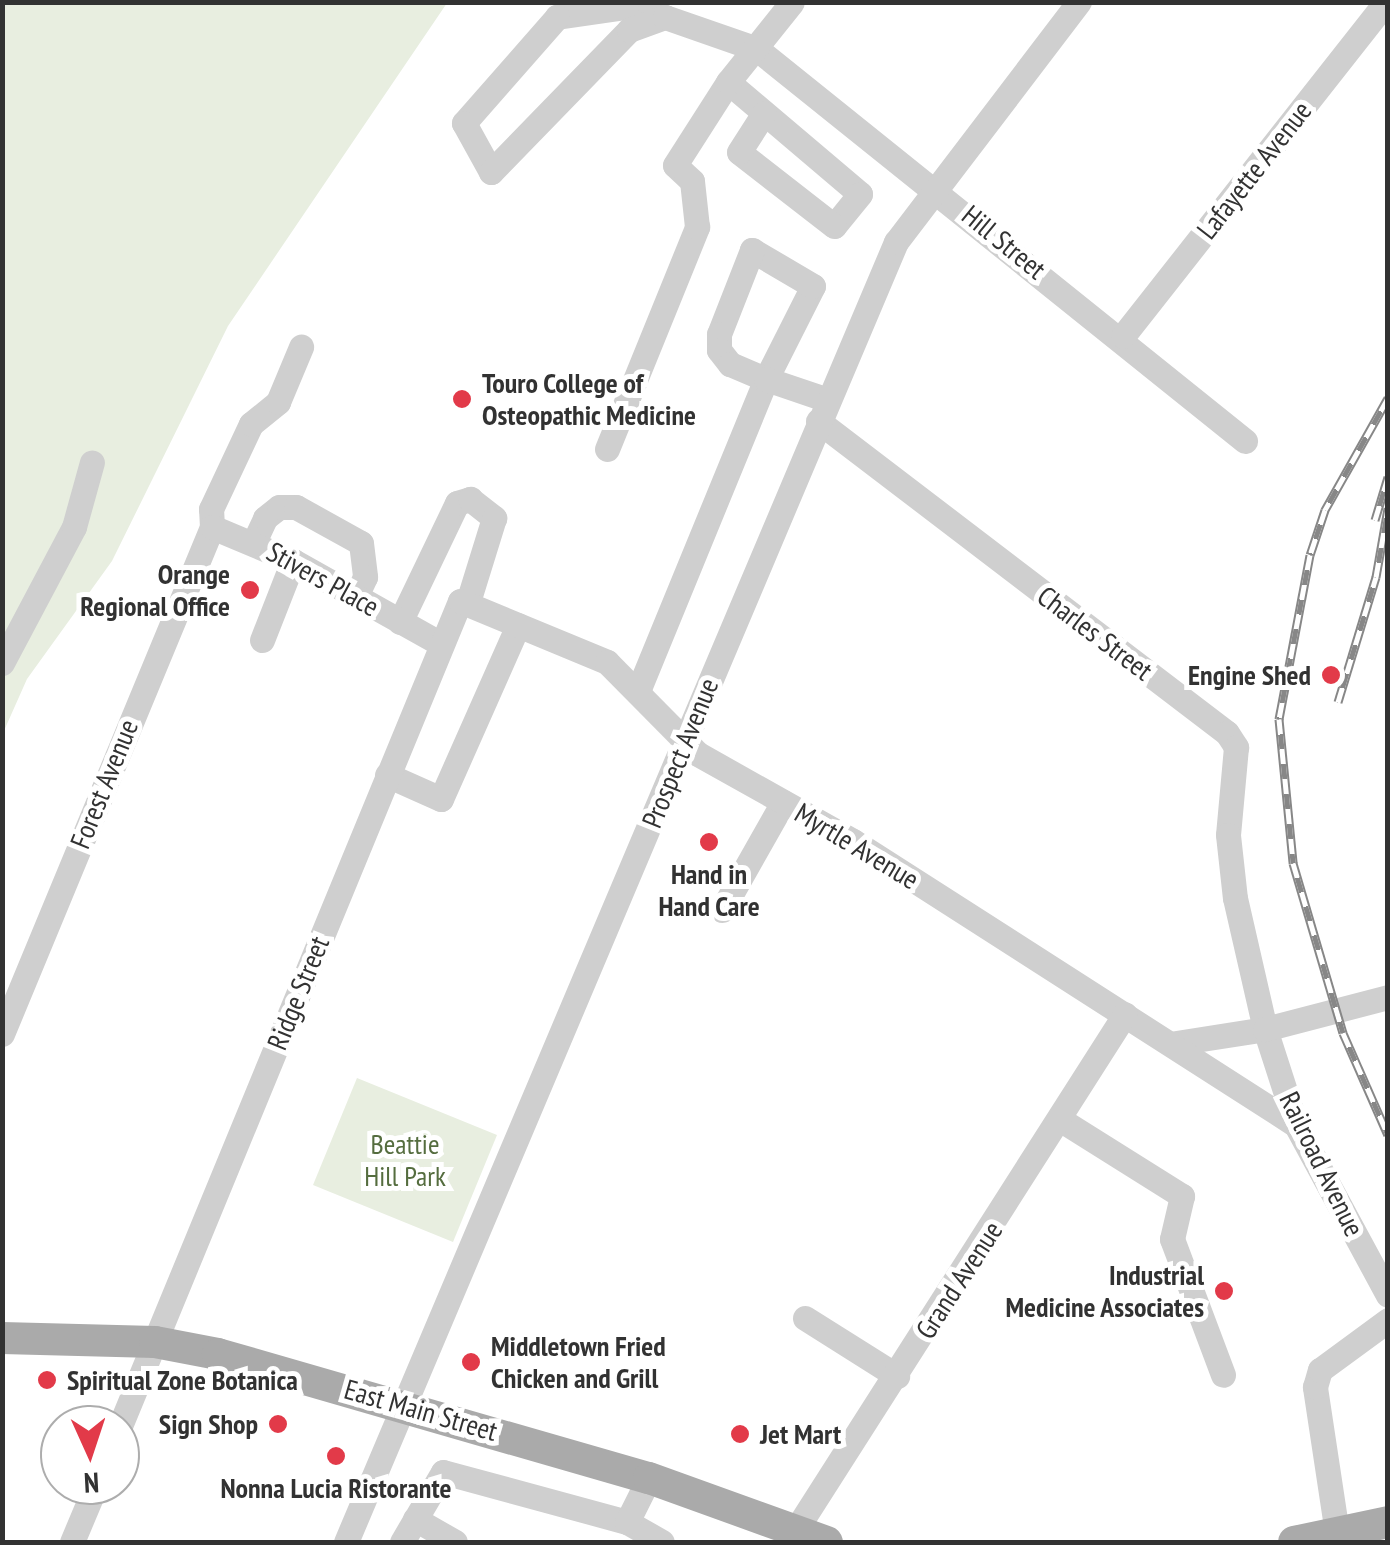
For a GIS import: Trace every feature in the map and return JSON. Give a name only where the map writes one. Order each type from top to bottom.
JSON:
[{"type":"main road","name":"East Main Street","points":[[2,1338],[155,1342],[407,1405],[649,1478],[792,1538],[827,1542]]},
{"type":"main road","points":[[1294,1542],[1388,1522]]},
{"type":"street","points":[[607,448],[697,227],[692,181],[675,165],[728,82],[792,2]]},
{"type":"street","name":"Prospect Avenue","points":[[346,1542],[896,242],[934,186],[1079,2]]},
{"type":"street","name":"Lafayette Avenue","points":[[1122,336],[1386,2]]},
{"type":"street","name":"Hill Street","points":[[665,17],[630,30],[491,172],[464,123],[557,17],[588,7],[626,7],[665,17],[757,49],[1122,336],[1246,440]]},
{"type":"street","points":[[728,82],[860,194],[834,226],[739,152],[764,113]]},
{"type":"street","points":[[638,691],[766,379],[814,286],[755,249],[719,334],[719,350],[730,364],[766,379],[823,410]]},
{"type":"street","name":"Forest Avenue","points":[[2,1034],[210,531],[210,510],[251,424],[278,402],[301,347]]},
{"type":"street","name":"Charles Street","points":[[823,410],[1228,733],[1236,748],[1228,836],[1233,882],[1265,1029]]},
{"type":"street","points":[[2,662],[74,526],[92,462]]},
{"type":"street","points":[[400,622],[458,503],[470,499],[494,518],[468,602],[460,601],[441,644]]},
{"type":"street","points":[[254,542],[265,518],[279,508],[296,506],[361,543],[364,577],[356,596]]},
{"type":"street","name":"Stivers Place","points":[[210,531],[254,542],[293,561],[441,644]]},
{"type":"street","points":[[262,640],[293,561]]},
{"type":"street","name":"Myrtle Avenue","points":[[468,602],[607,662],[698,754],[1176,1043],[1296,1124]]},
{"type":"street","points":[[387,776],[441,799],[518,625]]},
{"type":"street","name":"Ridge Street","points":[[129,1405],[441,644]]},
{"type":"street","points":[[722,910],[783,802]]},
{"type":"street","points":[[1176,1043],[1265,1029],[1388,997]]},
{"type":"street","name":"Grand Avenue","points":[[792,1538],[1061,1120],[1124,1014]]},
{"type":"street","name":"Railroad Avenue","points":[[1265,1029],[1296,1124],[1388,1294]]},
{"type":"street","points":[[1061,1120],[1182,1196],[1172,1239],[1223,1375]]},
{"type":"street","points":[[804,1318],[897,1376]]},
{"type":"street","points":[[1337,1533],[1315,1387],[1320,1370],[1388,1320]]},
{"type":"street","points":[[402,1542],[443,1472],[627,1522],[662,1542]]},
{"type":"street","points":[[627,1522],[649,1478]]},
{"type":"street","points":[[72,1542],[88,1505]]},
{"type":"street","points":[[415,1520],[456,1542]]},
{"type":"green space","points":[[3,3],[447,3],[228,326],[112,561],[27,679],[3,733]]},
{"type":"green space","name":"Beattie Hill Park","points":[[357,1078],[497,1135],[453,1242],[313,1185]]},
{"type":"railway","points":[[1388,398],[1325,510],[1310,555],[1279,719],[1293,863],[1343,1033],[1388,1135]]},
{"type":"railway","points":[[1375,520],[1388,477]]},
{"type":"railway","points":[[1338,702],[1376,577],[1388,508]]},
{"type":"place","name":"Touro College of Osteopathic Medicine","points":[[462,399]]},
{"type":"place","name":"Orange Regional Office","points":[[250,590]]},
{"type":"place","name":"Engine Shed","points":[[1331,675]]},
{"type":"place","name":"Hand in Hand Care","points":[[709,842]]},
{"type":"place","name":"Industrial Medicine Associates","points":[[1224,1291]]},
{"type":"place","name":"Middletown Fried Chicken and Grill","points":[[471,1362]]},
{"type":"place","name":"Spiritual Zone Botanica","points":[[47,1380]]},
{"type":"place","name":"Sign Shop","points":[[278,1424]]},
{"type":"place","name":"Jet Mart","points":[[740,1434]]},
{"type":"place","name":"Nonna Lucia Ristorante","points":[[336,1456]]}]
